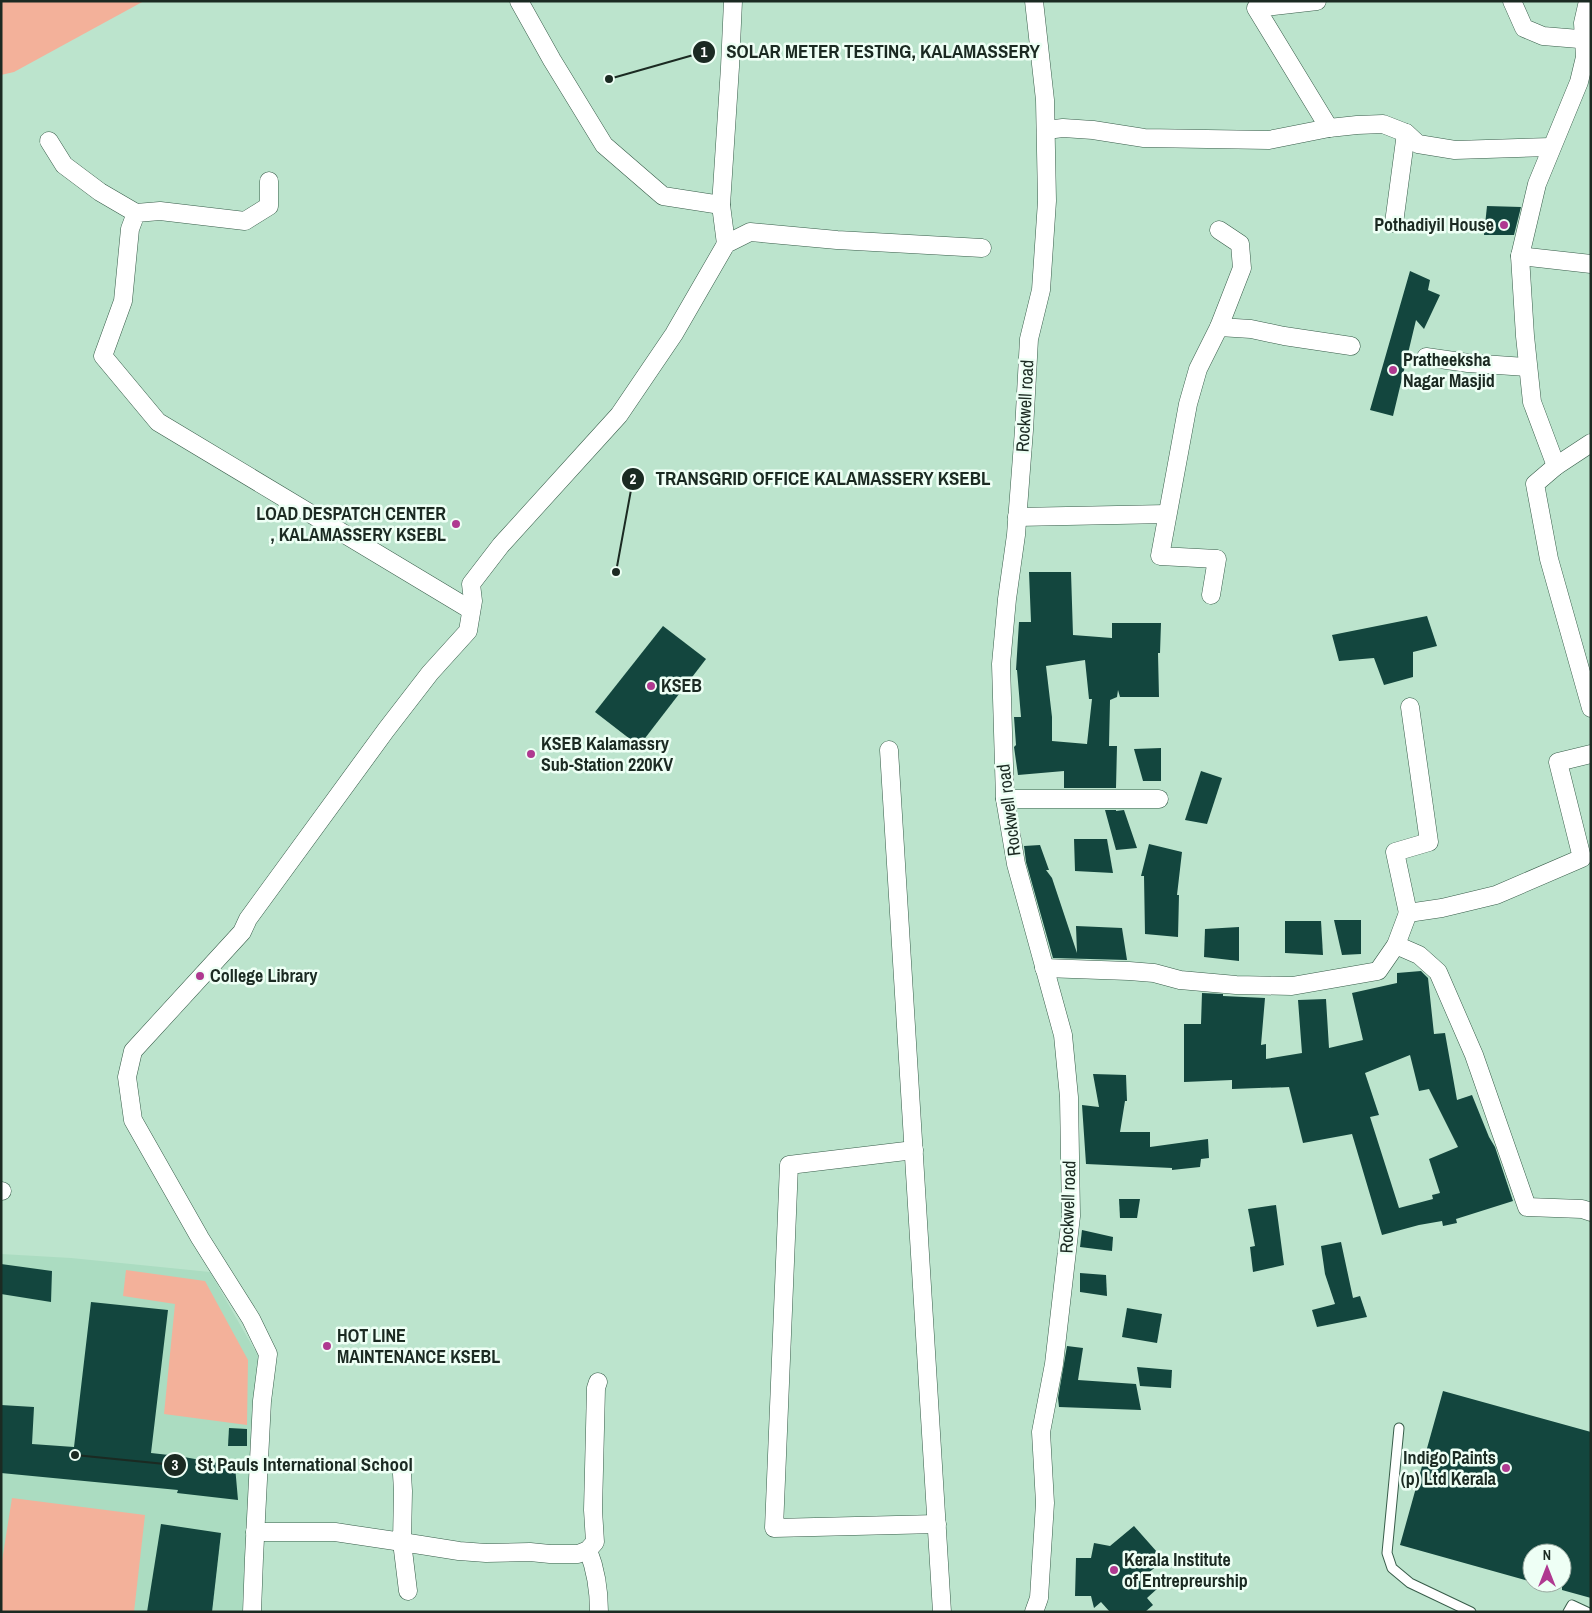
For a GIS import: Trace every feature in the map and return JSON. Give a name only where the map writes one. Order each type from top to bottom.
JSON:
[{"type":"street","points":[[519,1],[552,60],[604,145],[663,196],[721,205]]},
{"type":"street","points":[[726,244],[721,205],[733,1]]},
{"type":"street","name":"Rockwell road","points":[[1034,1],[1043,74],[1048,200],[1041,290],[1029,338],[1017,516],[1001,664],[1005,799],[1016,864],[1063,1035],[1069,1097],[1071,1216],[1054,1364],[1041,1432],[1044,1503],[1039,1598],[1034,1612]]},
{"type":"street","points":[[1317,1],[1256,8],[1329,128]]},
{"type":"street","points":[[1512,1],[1524,28],[1543,36],[1587,39]]},
{"type":"street","points":[[1556,466],[1532,402],[1520,256],[1537,184],[1579,82],[1587,39],[1583,23],[1588,1]]},
{"type":"street","points":[[1046,130],[1063,128],[1093,130],[1144,138],[1269,140],[1357,124],[1383,124],[1406,133],[1418,144],[1455,150],[1551,147]]},
{"type":"street","points":[[1394,223],[1406,133]]},
{"type":"street","points":[[49,141],[64,166],[100,192],[136,213],[160,211],[245,221],[269,206],[269,181]]},
{"type":"street","points":[[136,213],[130,229],[123,301],[103,356],[152,415],[158,422],[472,610]]},
{"type":"street","points":[[1211,595],[1217,559],[1160,556],[1188,404],[1198,369],[1219,327],[1242,268],[1240,244],[1219,230]]},
{"type":"street","points":[[252,1612],[262,1401],[268,1354],[251,1319],[200,1238],[133,1120],[127,1077],[133,1051],[242,932],[248,919],[386,730],[430,673],[468,631],[473,601],[471,584],[501,545],[619,414],[674,334],[726,244],[750,232],[836,240],[982,248]]},
{"type":"street","points":[[1520,256],[1591,264]]},
{"type":"street","points":[[1219,327],[1251,330],[1351,346]]},
{"type":"street","points":[[1426,357],[1468,363],[1528,367]]},
{"type":"street","points":[[1591,443],[1556,466],[1535,484],[1549,559],[1591,708]]},
{"type":"street","points":[[1017,516],[1167,514]]},
{"type":"street","points":[[1044,968],[1129,970],[1154,973],[1180,980],[1218,984],[1292,986],[1378,971],[1396,944],[1408,913],[1395,852],[1429,842],[1410,707]]},
{"type":"street","points":[[889,750],[942,1612]]},
{"type":"street","points":[[1408,913],[1442,908],[1496,895],[1586,858],[1558,762],[1591,754]]},
{"type":"street","points":[[1005,799],[1159,799]]},
{"type":"street","points":[[1396,944],[1419,955],[1438,972],[1474,1055],[1528,1207],[1582,1209],[1591,1212]]},
{"type":"street","points":[[914,1150],[789,1165],[774,1528],[937,1524]]},
{"type":"street","points":[[255,1532],[335,1532],[459,1551],[486,1553],[578,1554],[588,1550],[595,1542],[593,1510],[596,1388],[598,1382]]},
{"type":"street","points":[[402,1474],[402,1542],[408,1591]]},
{"type":"street","points":[[588,1550],[598,1580],[599,1612]]},
{"type":"lane","points":[[1399,1428],[1387,1553],[1392,1568],[1410,1583],[1471,1612]]},
{"type":"lane","points":[[1568,1612],[1572,1605],[1587,1612]]},
{"type":"shaded area","points":[[1,1],[144,1],[14,72],[1,75]]},
{"type":"shaded area","points":[[1,1254],[71,1258],[210,1272],[258,1356],[242,1612],[1,1612]]},
{"type":"shaded area","points":[[126,1270],[205,1281],[248,1360],[247,1425],[164,1414],[175,1304],[123,1296]]},
{"type":"shaded area","points":[[12,1498],[145,1515],[134,1612],[1,1612],[1,1567]]},
{"type":"building","name":"Pothadiyil House","points":[[1487,206],[1521,207],[1514,235],[1484,235]]},
{"type":"building","name":"Pratheeksha Nagar Masjid","points":[[1410,271],[1430,280],[1428,290],[1440,295],[1424,329],[1416,320],[1393,416],[1370,410]]},
{"type":"building","points":[[1029,572],[1071,572],[1073,635],[1112,638],[1112,623],[1161,623],[1160,653],[1158,653],[1159,697],[1120,697],[1118,690],[1117,697],[1110,700],[1109,746],[1117,746],[1116,788],[1064,788],[1064,771],[1018,775],[1014,747],[1016,745],[1014,717],[1021,717],[1016,670],[1019,622],[1031,622]],"holes":[[[1085,660],[1089,699],[1092,699],[1087,744],[1052,741],[1052,717],[1046,666]]]},
{"type":"building","points":[[1427,616],[1437,646],[1413,652],[1413,677],[1384,685],[1374,658],[1339,661],[1332,635]]},
{"type":"building","name":"KSEB","points":[[663,626],[706,659],[639,746],[595,712]]},
{"type":"building","points":[[1161,748],[1161,781],[1143,781],[1134,749]]},
{"type":"building","points":[[1201,771],[1222,778],[1207,824],[1185,820]]},
{"type":"building","points":[[1105,810],[1124,810],[1137,848],[1116,850]]},
{"type":"building","points":[[1074,839],[1107,839],[1113,873],[1075,871]]},
{"type":"building","points":[[1149,844],[1182,852],[1177,895],[1179,895],[1178,937],[1145,934],[1144,876],[1141,876]]},
{"type":"building","points":[[1040,845],[1049,870],[1046,870],[1052,878],[1077,953],[1076,926],[1122,928],[1127,960],[1053,958],[1026,862],[1024,846]]},
{"type":"building","points":[[1334,920],[1361,920],[1361,954],[1342,955]]},
{"type":"building","points":[[1285,921],[1321,921],[1323,955],[1285,953]]},
{"type":"building","points":[[1239,927],[1239,961],[1204,957],[1205,929]]},
{"type":"building","points":[[1421,971],[1428,978],[1434,1034],[1445,1033],[1457,1100],[1472,1095],[1495,1147],[1513,1201],[1456,1219],[1457,1223],[1443,1226],[1442,1221],[1382,1235],[1352,1134],[1303,1143],[1289,1087],[1232,1089],[1232,1080],[1184,1082],[1184,1024],[1201,1024],[1202,993],[1265,998],[1261,1045],[1266,1044],[1266,1059],[1302,1053],[1298,1000],[1326,999],[1329,1048],[1363,1040],[1352,993],[1397,983],[1397,973]],"holes":[[[1410,1055],[1419,1091],[1429,1089],[1458,1147],[1429,1159],[1440,1193],[1432,1195],[1433,1199],[1399,1208],[1370,1117],[1379,1115],[1365,1073]]]},
{"type":"building","points":[[1093,1074],[1126,1075],[1127,1101],[1125,1101],[1120,1132],[1150,1132],[1150,1147],[1208,1139],[1209,1158],[1201,1159],[1200,1167],[1172,1170],[1172,1168],[1086,1164],[1082,1105],[1099,1107]]},
{"type":"building","points":[[1119,1199],[1140,1199],[1137,1218],[1120,1218]]},
{"type":"building","points":[[1276,1205],[1284,1265],[1253,1272],[1250,1247],[1255,1246],[1248,1209]]},
{"type":"building","points":[[1082,1230],[1113,1237],[1112,1251],[1080,1247]]},
{"type":"building","points":[[1341,1242],[1353,1298],[1360,1296],[1367,1317],[1317,1327],[1312,1310],[1335,1304],[1325,1274],[1321,1246]]},
{"type":"building","points":[[1,1264],[52,1271],[51,1302],[1,1294]]},
{"type":"building","points":[[1080,1273],[1106,1275],[1107,1296],[1080,1292]]},
{"type":"building","points":[[91,1302],[168,1310],[151,1453],[235,1466],[238,1500],[177,1493],[178,1490],[1,1473],[1,1405],[34,1407],[32,1444],[74,1447]]},
{"type":"building","points":[[1127,1308],[1162,1314],[1157,1343],[1122,1337]]},
{"type":"building","points":[[1067,1346],[1083,1348],[1078,1380],[1136,1384],[1141,1410],[1059,1407],[1058,1398]]},
{"type":"building","points":[[1137,1367],[1172,1370],[1171,1388],[1140,1386]]},
{"type":"building","name":"Indigo Paints (p) Ltd Kerala","points":[[1443,1391],[1591,1432],[1591,1598],[1572,1593],[1572,1543],[1522,1543],[1522,1579],[1400,1545]]},
{"type":"building","points":[[229,1428],[247,1429],[247,1446],[228,1446]]},
{"type":"building","points":[[161,1524],[221,1533],[212,1612],[147,1612]]},
{"type":"building","name":"Kerala Institute of Entrepreurship","points":[[1134,1526],[1157,1552],[1151,1557],[1158,1565],[1147,1574],[1158,1588],[1147,1598],[1153,1605],[1145,1612],[1110,1612],[1101,1602],[1094,1608],[1091,1596],[1075,1596],[1076,1558],[1091,1558],[1094,1543],[1110,1546]]},
{"type":"place","name":"SOLAR METER TESTING, KALAMASSERY","points":[[609,79]]},
{"type":"place","name":"Pothadiyil House","points":[[1504,225]]},
{"type":"place","name":"Pratheeksha Nagar Masjid","points":[[1393,370]]},
{"type":"place","name":"LOAD DESPATCH CENTER , KALAMASSERY KSEBL","points":[[456,524]]},
{"type":"place","name":"TRANSGRID OFFICE KALAMASSERY KSEBL","points":[[616,572]]},
{"type":"place","name":"KSEB","points":[[651,686]]},
{"type":"place","name":"KSEB Kalamassry Sub-Station 220KV","points":[[531,754]]},
{"type":"place","name":"College Library","points":[[200,976]]},
{"type":"place","name":"HOT LINE MAINTENANCE KSEBL","points":[[327,1346]]},
{"type":"place","name":"St Pauls International School","points":[[75,1455]]},
{"type":"place","name":"Indigo Paints (p) Ltd Kerala","points":[[1506,1468]]},
{"type":"place","name":"Kerala Institute of Entrepreurship","points":[[1114,1570]]}]
